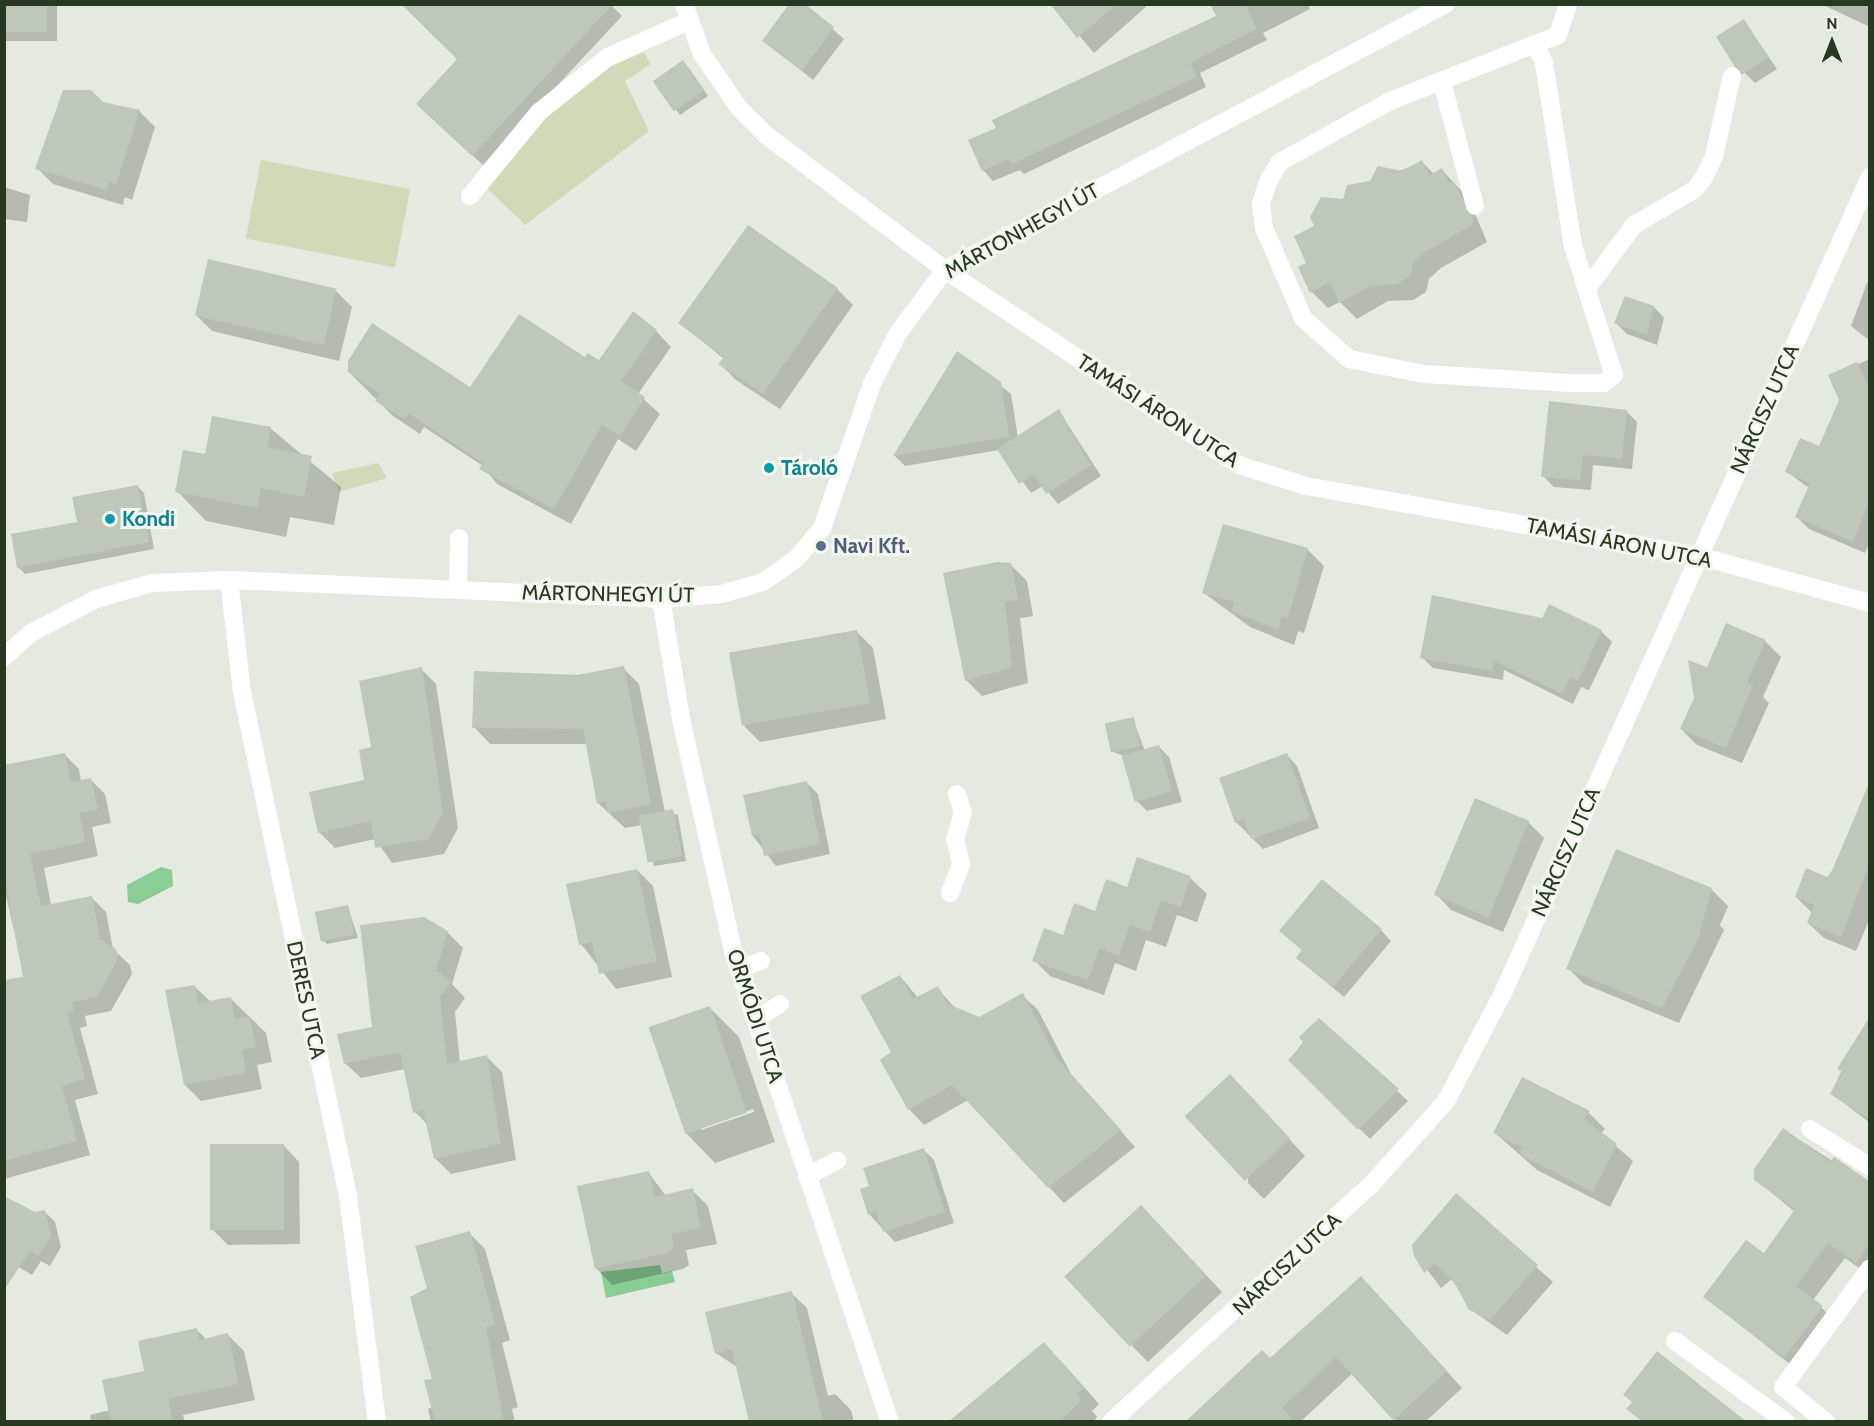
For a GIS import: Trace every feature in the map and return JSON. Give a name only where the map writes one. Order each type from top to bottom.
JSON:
[{"type":"street","name":"MÁRTONHEGYI ÚT","points":[[4,657],[31,633],[96,598],[152,583],[229,580],[661,599],[722,594],[762,582],[797,558],[822,528],[872,384],[898,333],[945,270],[1446,4]]},
{"type":"street","points":[[1536,47],[1544,63],[1573,246],[1613,359],[1614,375],[1604,383],[1424,374],[1349,359],[1303,318],[1264,228],[1261,203],[1269,180],[1280,162],[1390,101],[1536,47],[1558,34],[1568,4]]},
{"type":"street","name":"TAMÁSI ÁRON UTCA","points":[[687,13],[702,54],[739,108],[766,135],[945,270],[1239,465],[1306,486],[1699,556],[1869,603]]},
{"type":"street","points":[[470,196],[539,112],[609,57],[687,13]]},
{"type":"street","points":[[1588,287],[1634,225],[1694,190],[1702,179],[1714,156],[1732,76]]},
{"type":"street","points":[[1442,82],[1475,206]]},
{"type":"street","name":"NÁRCISZ UTCA","points":[[1111,1422],[1371,1185],[1446,1101],[1502,994],[1869,177]]},
{"type":"street","points":[[458,590],[459,538]]},
{"type":"street","name":"DERES UTCA","points":[[229,580],[242,692],[348,1196],[377,1422]]},
{"type":"street","name":"ORMÓDI UTCA","points":[[661,599],[682,724],[739,969],[890,1422]]},
{"type":"street","points":[[950,893],[961,864],[955,839],[963,813],[957,794]]},
{"type":"street","points":[[739,969],[761,961]]},
{"type":"street","points":[[757,1018],[780,1004]]},
{"type":"street","points":[[1810,1129],[1869,1167]]},
{"type":"street","points":[[807,1176],[837,1161]]},
{"type":"street","points":[[1826,1422],[1783,1387],[1869,1268]]},
{"type":"street","points":[[1675,1341],[1786,1422]]},
{"type":"shaded area","points":[[644,52],[651,64],[625,81],[649,131],[525,225],[485,186],[547,114],[610,67]]},
{"type":"shaded area","points":[[261,160],[410,189],[395,268],[246,239]]},
{"type":"shaded area","points":[[378,463],[387,478],[339,492],[332,473]]},
{"type":"shaded area","points":[[161,867],[172,870],[173,886],[138,904],[128,902],[127,885]]},
{"type":"shaded area","points":[[660,1265],[662,1273],[672,1271],[675,1282],[606,1298],[601,1272]]},
{"type":"building","points":[[4,4],[47,4],[47,32],[4,32]]},
{"type":"building","points":[[401,4],[613,4],[472,156],[416,104],[457,59]]},
{"type":"building","points":[[789,4],[805,4],[834,27],[802,71],[762,41]]},
{"type":"building","points":[[1050,4],[1117,4],[1077,38]]},
{"type":"building","points":[[1210,4],[1245,4],[1257,29],[1190,63],[1197,77],[1012,164],[1009,159],[982,171],[968,140],[996,128],[992,120],[1216,16]]},
{"type":"building","points":[[1744,19],[1768,58],[1740,75],[1716,36]]},
{"type":"building","points":[[683,60],[704,90],[674,112],[653,81]]},
{"type":"building","points":[[63,90],[91,90],[103,102],[140,110],[116,184],[109,182],[107,190],[35,169]]},
{"type":"building","points":[[1422,160],[1430,175],[1442,168],[1449,183],[1453,181],[1473,217],[1472,225],[1425,252],[1413,263],[1410,276],[1397,284],[1371,286],[1339,303],[1330,282],[1310,293],[1298,267],[1306,263],[1294,236],[1314,226],[1310,217],[1321,197],[1343,199],[1347,185],[1370,181],[1378,166],[1402,171]]},
{"type":"building","points":[[748,225],[838,288],[763,394],[718,364],[724,357],[678,323]]},
{"type":"building","points":[[208,259],[337,289],[324,345],[195,316]]},
{"type":"building","points":[[1625,296],[1654,306],[1647,335],[1614,323]]},
{"type":"building","points":[[633,311],[657,330],[621,381],[645,397],[620,436],[602,425],[554,509],[479,469],[483,463],[408,413],[404,419],[375,401],[380,394],[348,372],[348,361],[372,323],[470,387],[519,314],[585,357],[588,353],[599,360]]},
{"type":"building","points":[[957,351],[1001,382],[1009,437],[893,456]]},
{"type":"building","points":[[1857,362],[1869,389],[1869,502],[1853,542],[1795,517],[1810,483],[1785,472],[1800,438],[1819,446],[1839,400],[1828,375]]},
{"type":"building","points":[[1549,401],[1627,410],[1622,459],[1583,455],[1580,480],[1541,477]]},
{"type":"building","points":[[1059,409],[1091,465],[1046,494],[1034,474],[1019,484],[997,449]]},
{"type":"building","points":[[212,416],[271,427],[267,447],[312,456],[304,497],[261,488],[257,508],[175,492],[183,450],[205,454]]},
{"type":"building","name":"Kondi","points":[[138,485],[149,542],[17,568],[11,534],[77,522],[72,497]]},
{"type":"building","points":[[1223,524],[1308,548],[1288,618],[1282,616],[1278,630],[1232,611],[1234,602],[1202,593]]},
{"type":"building","points":[[997,562],[1011,563],[1018,600],[1005,602],[1012,667],[965,681],[943,573]]},
{"type":"building","points":[[1432,595],[1542,618],[1549,604],[1602,630],[1578,681],[1570,677],[1562,694],[1494,661],[1492,671],[1420,658]]},
{"type":"building","points":[[1726,623],[1766,640],[1747,682],[1753,685],[1726,748],[1680,729],[1694,698],[1688,660],[1707,667]]},
{"type":"building","points":[[857,630],[870,703],[742,725],[729,653]]},
{"type":"building","points":[[624,666],[651,804],[607,813],[606,801],[597,804],[583,729],[472,728],[474,671],[577,675]]},
{"type":"building","points":[[422,667],[443,812],[429,839],[375,848],[371,821],[318,833],[309,792],[364,780],[359,750],[371,747],[359,681]]},
{"type":"building","points":[[1134,717],[1140,746],[1111,753],[1105,723]]},
{"type":"building","points":[[1159,745],[1172,791],[1135,802],[1122,756]]},
{"type":"building","points":[[65,753],[71,782],[91,778],[98,809],[79,813],[85,842],[30,854],[41,906],[92,896],[100,939],[116,949],[118,959],[97,997],[72,1002],[74,1012],[67,1013],[85,1079],[62,1086],[77,1141],[4,1161],[4,980],[23,977],[4,876],[4,765]]},
{"type":"building","points":[[1287,753],[1310,818],[1251,839],[1244,819],[1235,823],[1219,778]]},
{"type":"building","points":[[807,781],[820,844],[764,856],[760,835],[752,836],[743,795]]},
{"type":"building","points":[[1869,783],[1869,865],[1841,937],[1807,923],[1814,905],[1795,897],[1806,868],[1827,877],[1832,871]]},
{"type":"building","points":[[1475,798],[1529,821],[1488,918],[1434,895]]},
{"type":"building","points":[[673,809],[682,856],[648,863],[639,816]]},
{"type":"building","points":[[1616,849],[1712,888],[1698,939],[1662,1008],[1566,969]]},
{"type":"building","points":[[1137,857],[1191,876],[1181,907],[1161,900],[1150,932],[1130,925],[1119,956],[1099,948],[1088,980],[1032,961],[1044,928],[1063,935],[1074,903],[1095,911],[1106,879],[1127,887]]},
{"type":"building","points":[[637,869],[657,961],[599,974],[592,942],[579,945],[566,884]]},
{"type":"building","points":[[1322,879],[1382,929],[1333,987],[1296,958],[1302,950],[1279,931]]},
{"type":"building","points":[[348,905],[354,934],[321,941],[315,912]]},
{"type":"building","points":[[424,917],[448,931],[436,970],[451,982],[440,996],[447,1064],[487,1055],[501,1144],[434,1159],[423,1110],[413,1113],[400,1052],[344,1064],[337,1034],[372,1027],[360,925]]},
{"type":"building","points":[[900,975],[913,999],[938,986],[948,1004],[979,1017],[1023,993],[1056,1057],[1121,1130],[1048,1188],[952,1085],[908,1110],[880,1060],[891,1052],[860,996]]},
{"type":"building","points":[[195,985],[198,1003],[231,997],[235,1019],[250,1016],[256,1047],[242,1050],[246,1073],[184,1085],[165,990]]},
{"type":"building","points":[[710,1006],[747,1113],[685,1134],[649,1027]]},
{"type":"building","points":[[1319,1018],[1399,1089],[1358,1130],[1288,1060],[1304,1043],[1299,1037]]},
{"type":"building","points":[[1869,1018],[1869,1119],[1830,1094],[1843,1072],[1837,1069]]},
{"type":"building","points":[[1230,1074],[1290,1138],[1245,1181],[1185,1116]]},
{"type":"building","points":[[1522,1077],[1590,1111],[1584,1119],[1617,1144],[1593,1192],[1519,1154],[1522,1148],[1493,1133]]},
{"type":"building","points":[[1783,1128],[1830,1162],[1834,1157],[1869,1181],[1869,1244],[1856,1263],[1828,1243],[1796,1286],[1823,1306],[1784,1358],[1703,1297],[1746,1240],[1764,1253],[1795,1209],[1754,1180],[1754,1169]]},
{"type":"building","points":[[210,1144],[284,1144],[284,1230],[210,1230]]},
{"type":"building","points":[[924,1148],[945,1212],[883,1232],[876,1212],[868,1215],[860,1189],[869,1186],[863,1168]]},
{"type":"building","points":[[649,1171],[655,1197],[693,1188],[701,1228],[671,1234],[674,1248],[667,1253],[595,1269],[577,1186]]},
{"type":"building","points":[[1456,1193],[1538,1265],[1490,1320],[1469,1310],[1456,1285],[1435,1264],[1424,1273],[1414,1256],[1412,1245]]},
{"type":"building","points":[[4,1196],[35,1212],[45,1210],[51,1236],[38,1256],[30,1251],[4,1290]]},
{"type":"building","points":[[1141,1205],[1206,1275],[1130,1347],[1064,1277]]},
{"type":"building","points":[[470,1231],[495,1324],[486,1327],[504,1422],[435,1422],[424,1380],[432,1379],[410,1297],[427,1288],[415,1246]]},
{"type":"building","points":[[1361,1276],[1447,1371],[1393,1420],[1336,1357],[1282,1408],[1294,1422],[1185,1422],[1262,1350],[1270,1358]]},
{"type":"building","points":[[792,1291],[823,1422],[749,1422],[732,1349],[715,1354],[705,1312]]},
{"type":"building","points":[[197,1328],[199,1340],[228,1333],[239,1384],[168,1399],[173,1422],[111,1422],[102,1380],[144,1371],[138,1341]]},
{"type":"building","points":[[1044,1342],[1084,1388],[1077,1394],[1082,1400],[1059,1422],[948,1422]]},
{"type":"building","points":[[1657,1351],[1747,1422],[1643,1422],[1626,1409],[1632,1402],[1623,1395]]},
{"type":"place","name":"Tároló","points":[[769,468]]},
{"type":"place","name":"Kondi","points":[[110,519]]},
{"type":"place","name":"Navi Kft.","points":[[821,546]]}]
